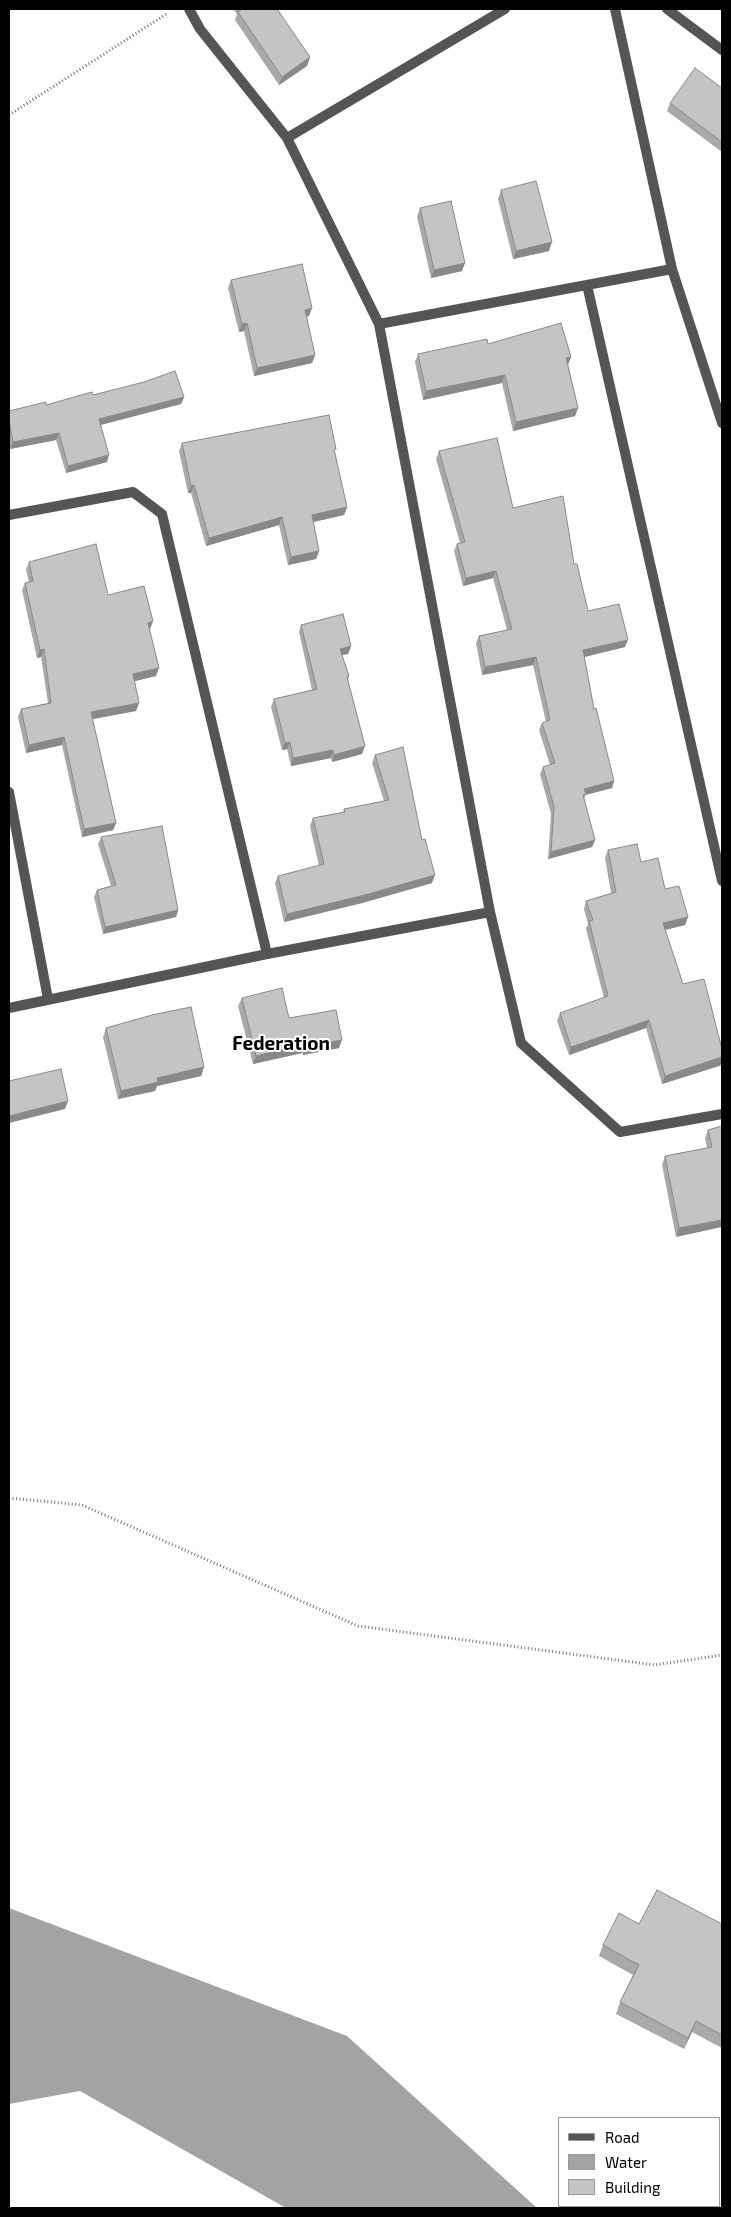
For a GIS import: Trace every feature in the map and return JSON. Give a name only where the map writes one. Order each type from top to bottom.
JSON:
[{"type":"street","points":[[189,9],[200,29],[288,138],[379,324],[490,912],[522,1042],[620,1132],[722,1114]]},
{"type":"street","points":[[288,138],[505,9]]},
{"type":"street","points":[[615,9],[672,269],[722,423]]},
{"type":"street","points":[[667,9],[722,50]]},
{"type":"street","points":[[379,324],[672,269]]},
{"type":"street","points":[[588,285],[722,881]]},
{"type":"street","points":[[9,515],[133,492],[162,514],[267,954]]},
{"type":"street","points":[[9,792],[48,999]]},
{"type":"street","points":[[9,1008],[267,954],[490,912]]},
{"type":"path","points":[[9,115],[175,9]]},
{"type":"path","points":[[9,1498],[82,1505],[358,1626],[655,1665],[722,1655]]},
{"type":"water","points":[[9,1908],[347,2036],[537,2208],[286,2208],[80,2091],[9,2104]]},
{"type":"building","points":[[242,9],[277,9],[310,57],[282,77],[238,12]]},
{"type":"building","points":[[695,68],[722,88],[722,142],[670,103]]},
{"type":"building","points":[[536,181],[552,242],[516,251],[501,190]]},
{"type":"building","points":[[451,201],[465,263],[434,270],[420,208]]},
{"type":"building","points":[[302,264],[312,308],[305,310],[315,355],[257,368],[247,323],[242,324],[231,280]]},
{"type":"building","points":[[561,323],[571,357],[566,358],[578,408],[516,422],[505,375],[426,391],[418,354],[487,339],[488,344]]},
{"type":"building","points":[[175,371],[184,397],[99,419],[109,455],[68,466],[59,433],[13,442],[9,411],[46,402],[46,405],[92,392],[93,395],[144,382]]},
{"type":"building","points":[[329,415],[336,449],[334,449],[347,507],[312,515],[319,551],[291,557],[282,517],[209,538],[194,485],[191,486],[182,443]]},
{"type":"building","points":[[497,438],[513,508],[563,496],[574,564],[577,564],[588,611],[619,604],[628,640],[583,650],[594,709],[596,708],[614,781],[584,789],[586,794],[583,795],[595,840],[551,852],[554,807],[543,767],[555,763],[542,723],[550,720],[536,657],[485,667],[479,636],[512,629],[496,571],[466,578],[457,544],[465,542],[439,451]]},
{"type":"building","points":[[96,544],[108,595],[144,586],[153,621],[148,623],[159,668],[133,674],[139,703],[91,712],[116,823],[84,829],[64,737],[29,745],[21,709],[51,703],[44,649],[40,650],[25,583],[33,581],[29,562]]},
{"type":"building","points":[[343,614],[351,646],[340,649],[349,676],[347,677],[365,746],[334,755],[333,750],[293,758],[290,742],[285,743],[274,699],[317,689],[301,625]]},
{"type":"building","points":[[403,747],[422,840],[425,839],[435,875],[365,895],[287,914],[278,876],[324,864],[313,818],[345,812],[344,809],[389,800],[375,755]]},
{"type":"building","points":[[162,826],[178,910],[105,927],[97,890],[116,885],[101,837]]},
{"type":"building","points":[[637,844],[641,862],[658,858],[665,889],[679,886],[688,917],[663,923],[683,984],[704,979],[722,1049],[722,1057],[665,1076],[649,1020],[571,1047],[560,1013],[608,996],[589,921],[593,920],[586,901],[616,892],[608,850]]},
{"type":"building","points":[[282,988],[289,1018],[336,1010],[342,1040],[306,1046],[305,1044],[256,1056],[242,998]]},
{"type":"building","points":[[191,1007],[204,1067],[157,1078],[158,1082],[121,1091],[106,1028],[152,1015]]},
{"type":"building","points":[[61,1069],[68,1101],[9,1116],[9,1081]]},
{"type":"building","points":[[722,1126],[722,1220],[679,1228],[665,1156],[712,1147],[708,1130]]},
{"type":"building","points":[[657,1890],[722,1924],[722,2035],[696,2021],[688,2038],[620,2002],[639,1965],[603,1945],[619,1913],[639,1924]]},
{"type":"district","name":"Federation","points":[[281,1044]]}]
